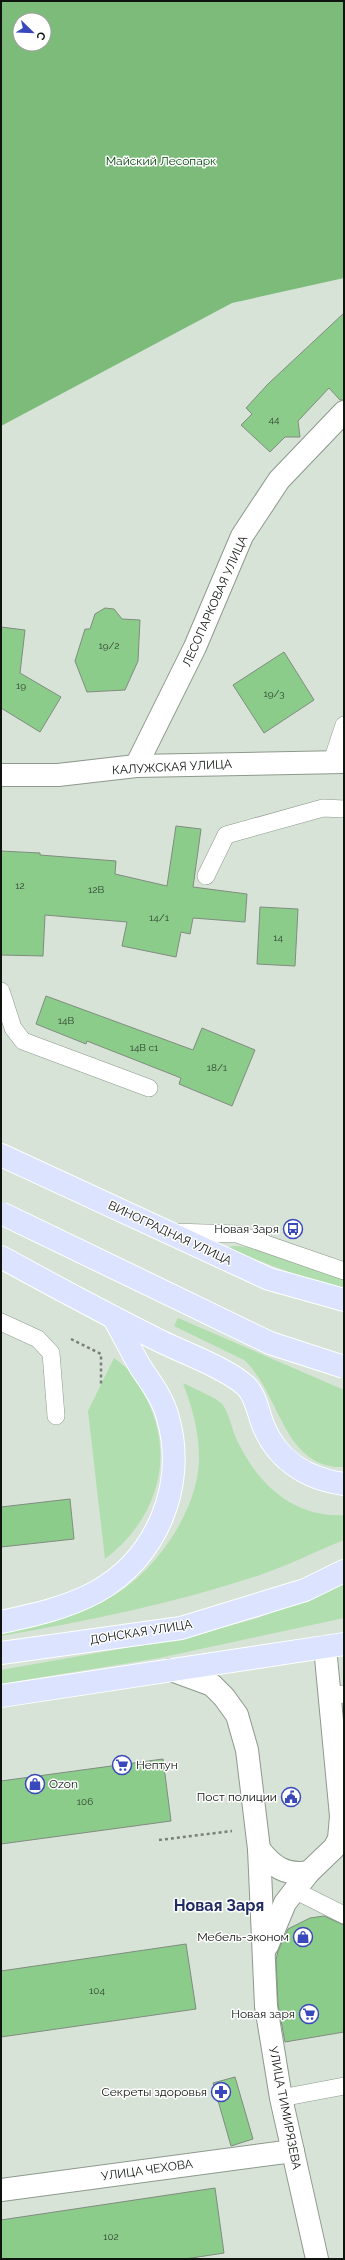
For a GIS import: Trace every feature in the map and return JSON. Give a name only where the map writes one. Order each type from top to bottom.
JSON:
[{"type":"main road","name":"ВИНОГРАДНАЯ УЛИЦА","points":[[1,1155],[269,1279],[341,1301]]},
{"type":"main road","points":[[1,1213],[270,1343],[344,1367]]},
{"type":"main road","points":[[1,1257],[226,1374],[246,1387],[258,1407],[270,1440],[281,1455],[310,1476],[327,1482],[344,1484]]},
{"type":"main road","points":[[1,1622],[42,1614],[96,1592],[120,1576],[140,1555],[157,1531],[168,1504],[174,1476],[174,1446],[168,1418],[157,1391],[141,1367],[114,1317]]},
{"type":"main road","name":"ДОНСКАЯ УЛИЦА","points":[[1,1653],[181,1628],[305,1590],[344,1571]]},
{"type":"main road","points":[[1,1696],[334,1646]]},
{"type":"street","name":"ЛЕСОПАРКОВАЯ УЛИЦА","points":[[136,766],[195,647],[242,536],[279,480],[344,412]]},
{"type":"street","name":"КАЛУЖСКАЯ УЛИЦА","points":[[1,775],[58,775],[136,766],[338,762]]},
{"type":"street","name":"УЛИЦА ТИМИРЯЗЕВА","points":[[263,1956],[279,1915],[294,1890],[309,1872],[327,1856],[339,1839],[341,1816],[334,1646]]},
{"type":"street","name":"УЛИЦА ТИМИРЯЗЕВА","points":[[170,1670],[212,1685],[224,1697],[236,1715],[247,1750],[259,1849],[266,2006],[281,2098],[317,2259]]},
{"type":"street","points":[[259,1849],[270,1863],[281,1870],[298,1874],[309,1872]]},
{"type":"street","name":"УЛИЦА ЧЕХОВА","points":[[1,2190],[293,2151]]},
{"type":"lane","points":[[338,762],[344,725]]},
{"type":"lane","points":[[206,876],[226,835],[323,808],[344,809]]},
{"type":"lane","points":[[1,991],[13,1028],[23,1041],[149,1088]]},
{"type":"lane","points":[[167,1232],[237,1234],[344,1271]]},
{"type":"lane","points":[[1,1322],[38,1339],[51,1354],[56,1416]]},
{"type":"lane","points":[[294,1890],[344,1915]]},
{"type":"lane","points":[[281,2098],[344,2086]]},
{"type":"path","points":[[159,1840],[232,1831]]},
{"type":"green space","name":"Майский Лесопарк","points":[[1,1],[344,1],[344,278],[232,303],[1,426]]},
{"type":"green space","points":[[235,1246],[247,1247],[344,1280],[344,1292],[224,1248]]},
{"type":"green space","points":[[178,1318],[344,1390],[344,1467],[324,1464],[308,1456],[295,1442],[266,1390],[256,1374],[244,1360],[174,1326]]},
{"type":"green space","points":[[114,1358],[134,1376],[147,1400],[156,1422],[160,1444],[160,1466],[156,1487],[148,1507],[137,1526],[123,1543],[105,1559],[88,1411]]},
{"type":"green space","points":[[183,1383],[211,1396],[223,1405],[236,1438],[246,1458],[267,1485],[280,1496],[294,1505],[310,1511],[344,1515],[344,1540],[260,1575],[164,1603],[1,1636],[1,1626],[85,1608],[115,1594],[134,1581],[152,1564],[167,1544],[181,1523],[191,1500],[197,1478],[199,1457],[198,1438],[192,1410]]},
{"type":"green space","points":[[344,1583],[344,1618],[159,1658],[1,1684],[1,1670],[187,1637],[258,1618]]},
{"type":"building","points":[[344,313],[344,400],[340,400],[329,388],[298,421],[300,437],[285,437],[270,452],[241,425],[252,414],[246,408],[268,384]]},
{"type":"building","points":[[105,608],[114,609],[122,619],[140,620],[138,661],[125,690],[87,692],[75,661],[85,629],[90,629],[95,614]]},
{"type":"building","points":[[1,627],[25,630],[20,673],[61,697],[40,732],[1,708]]},
{"type":"building","points":[[284,652],[314,700],[264,733],[233,685]]},
{"type":"building","points":[[176,826],[201,829],[193,887],[247,894],[245,922],[193,918],[190,934],[181,932],[176,957],[122,946],[127,922],[45,915],[43,956],[1,955],[1,851],[40,853],[40,855],[116,861],[115,874],[167,886]]},
{"type":"building","points":[[260,907],[298,909],[295,966],[257,964]]},
{"type":"building","points":[[46,996],[193,1050],[202,1028],[255,1050],[232,1106],[179,1084],[181,1078],[87,1041],[86,1044],[36,1024]]},
{"type":"building","points":[[70,1499],[74,1539],[1,1547],[1,1507]]},
{"type":"building","points":[[163,1759],[171,1821],[1,1844],[1,1781]]},
{"type":"building","points":[[324,1916],[344,1925],[344,2032],[285,2042],[278,2005],[276,1960],[278,1951],[288,1929],[310,1918]]},
{"type":"building","points":[[186,1944],[196,2009],[1,2037],[1,1971]]},
{"type":"building","points":[[235,2077],[253,2139],[231,2146],[213,2083]]},
{"type":"building","points":[[215,2188],[224,2253],[185,2259],[1,2259],[1,2220]]},
{"type":"place","name":"Новая Заря","points":[[293,1229]]},
{"type":"place","name":"Нептун","points":[[122,1765]]},
{"type":"place","name":"Ozon","points":[[35,1784]]},
{"type":"place","name":"Пост полиции","points":[[291,1797]]},
{"type":"place","name":"Мебель-эконом","points":[[303,1937]]},
{"type":"place","name":"Новая заря","points":[[309,2014]]},
{"type":"place","name":"Секреты здоровья","points":[[221,2092]]},
{"type":"district","name":"Новая Заря","points":[[219,1905]]}]
